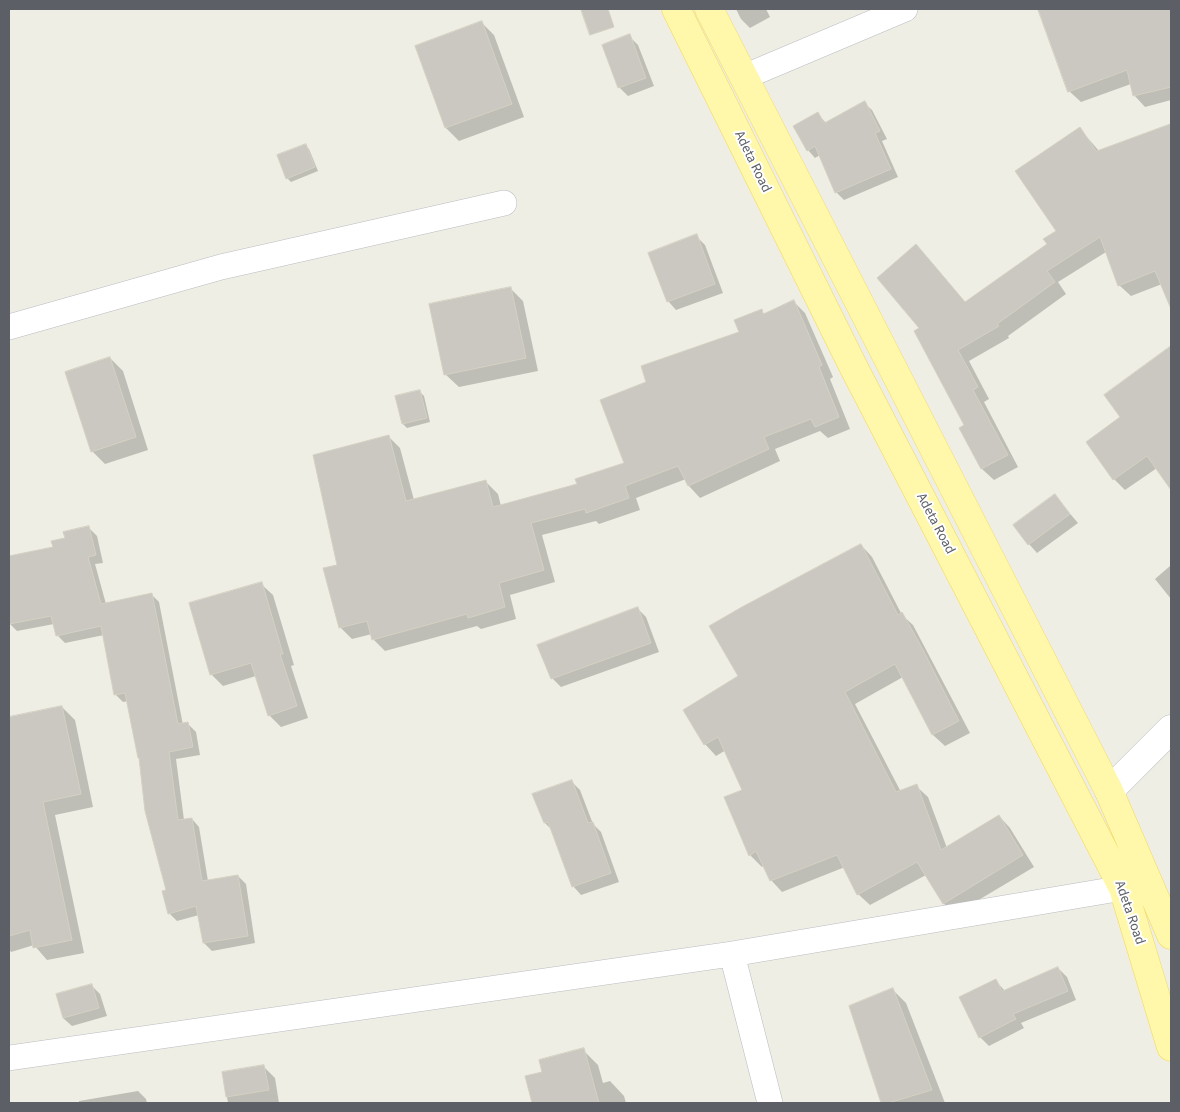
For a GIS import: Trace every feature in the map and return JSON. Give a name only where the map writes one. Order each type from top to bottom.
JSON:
[{"type":"main road","name":"Adeta Road","points":[[676,9],[853,366],[1123,888],[1171,1048]]},
{"type":"main road","name":"Adeta Road","points":[[709,9],[1109,791],[1171,935]]},
{"type":"street","points":[[744,77],[905,9]]},
{"type":"street","points":[[9,327],[221,266],[504,202]]},
{"type":"street","points":[[1109,791],[1171,729]]},
{"type":"street","points":[[9,1058],[732,954],[1123,888]]},
{"type":"street","points":[[732,954],[770,1103]]},
{"type":"building","points":[[581,9],[608,9],[614,27],[590,35]]},
{"type":"building","points":[[1038,9],[1171,9],[1171,87],[1133,96],[1127,70],[1068,92]]},
{"type":"building","points":[[482,21],[512,104],[445,128],[415,46]]},
{"type":"building","points":[[630,34],[646,78],[618,88],[602,45]]},
{"type":"building","points":[[865,101],[880,131],[875,133],[891,169],[835,193],[815,146],[807,151],[793,126],[818,112],[824,123]]},
{"type":"building","points":[[1171,124],[1171,309],[1155,271],[1118,286],[1100,237],[1047,271],[1055,282],[997,324],[999,326],[958,350],[978,387],[973,390],[1008,455],[981,469],[959,428],[964,425],[914,331],[919,328],[877,278],[916,244],[965,302],[1047,244],[1043,239],[1056,231],[1015,171],[1080,127],[1096,151]]},
{"type":"building","points":[[306,144],[315,167],[286,179],[277,155]]},
{"type":"building","points":[[697,234],[715,284],[667,302],[648,253]]},
{"type":"building","points":[[511,287],[526,358],[444,375],[429,304]]},
{"type":"building","points":[[794,300],[822,365],[819,367],[839,417],[815,427],[811,419],[764,437],[769,449],[688,486],[678,466],[625,486],[629,498],[586,513],[585,509],[531,523],[544,570],[499,583],[505,607],[468,618],[467,614],[372,640],[367,621],[339,628],[323,568],[337,565],[313,455],[389,435],[406,501],[486,480],[493,507],[577,484],[575,479],[624,463],[600,400],[646,382],[641,366],[739,332],[734,320],[762,309],[763,314]]},
{"type":"building","points":[[1171,346],[1171,490],[1147,456],[1113,480],[1086,442],[1120,417],[1104,395]]},
{"type":"building","points":[[110,357],[136,437],[91,452],[65,372]]},
{"type":"building","points":[[420,390],[427,418],[402,424],[395,396]]},
{"type":"building","points":[[1055,494],[1070,514],[1028,545],[1013,525]]},
{"type":"building","points":[[89,526],[96,555],[88,557],[101,604],[152,593],[178,724],[188,722],[193,747],[169,752],[178,820],[192,818],[202,881],[238,875],[248,936],[203,943],[196,906],[168,914],[162,891],[166,890],[145,811],[139,758],[125,693],[114,695],[101,626],[56,636],[51,616],[9,624],[9,556],[53,547],[51,541],[65,538],[63,532]]},
{"type":"building","points":[[861,544],[898,615],[902,612],[922,648],[959,721],[932,735],[895,664],[845,692],[896,792],[917,784],[941,850],[999,815],[1023,855],[943,904],[917,862],[857,895],[837,855],[770,881],[756,851],[749,856],[724,797],[742,790],[718,737],[704,745],[683,710],[738,676],[709,626]]},
{"type":"building","points":[[262,582],[283,654],[280,654],[297,706],[268,716],[251,663],[210,675],[189,603]]},
{"type":"building","points":[[638,607],[651,643],[551,679],[537,645]]},
{"type":"building","points":[[62,706],[81,794],[43,802],[72,940],[33,948],[30,930],[9,936],[9,717]]},
{"type":"building","points":[[572,780],[588,823],[593,822],[611,873],[572,887],[548,822],[544,823],[532,794]]},
{"type":"building","points":[[1058,967],[1068,991],[1013,1014],[1016,1019],[979,1038],[959,997],[996,979],[1002,991]]},
{"type":"building","points":[[92,984],[99,1008],[63,1018],[56,994]]},
{"type":"building","points":[[893,988],[932,1090],[888,1103],[881,1103],[849,1006]]},
{"type":"building","points":[[584,1048],[599,1103],[532,1103],[525,1076],[542,1072],[539,1060]]},
{"type":"building","points":[[264,1065],[269,1090],[226,1097],[222,1072]]}]
